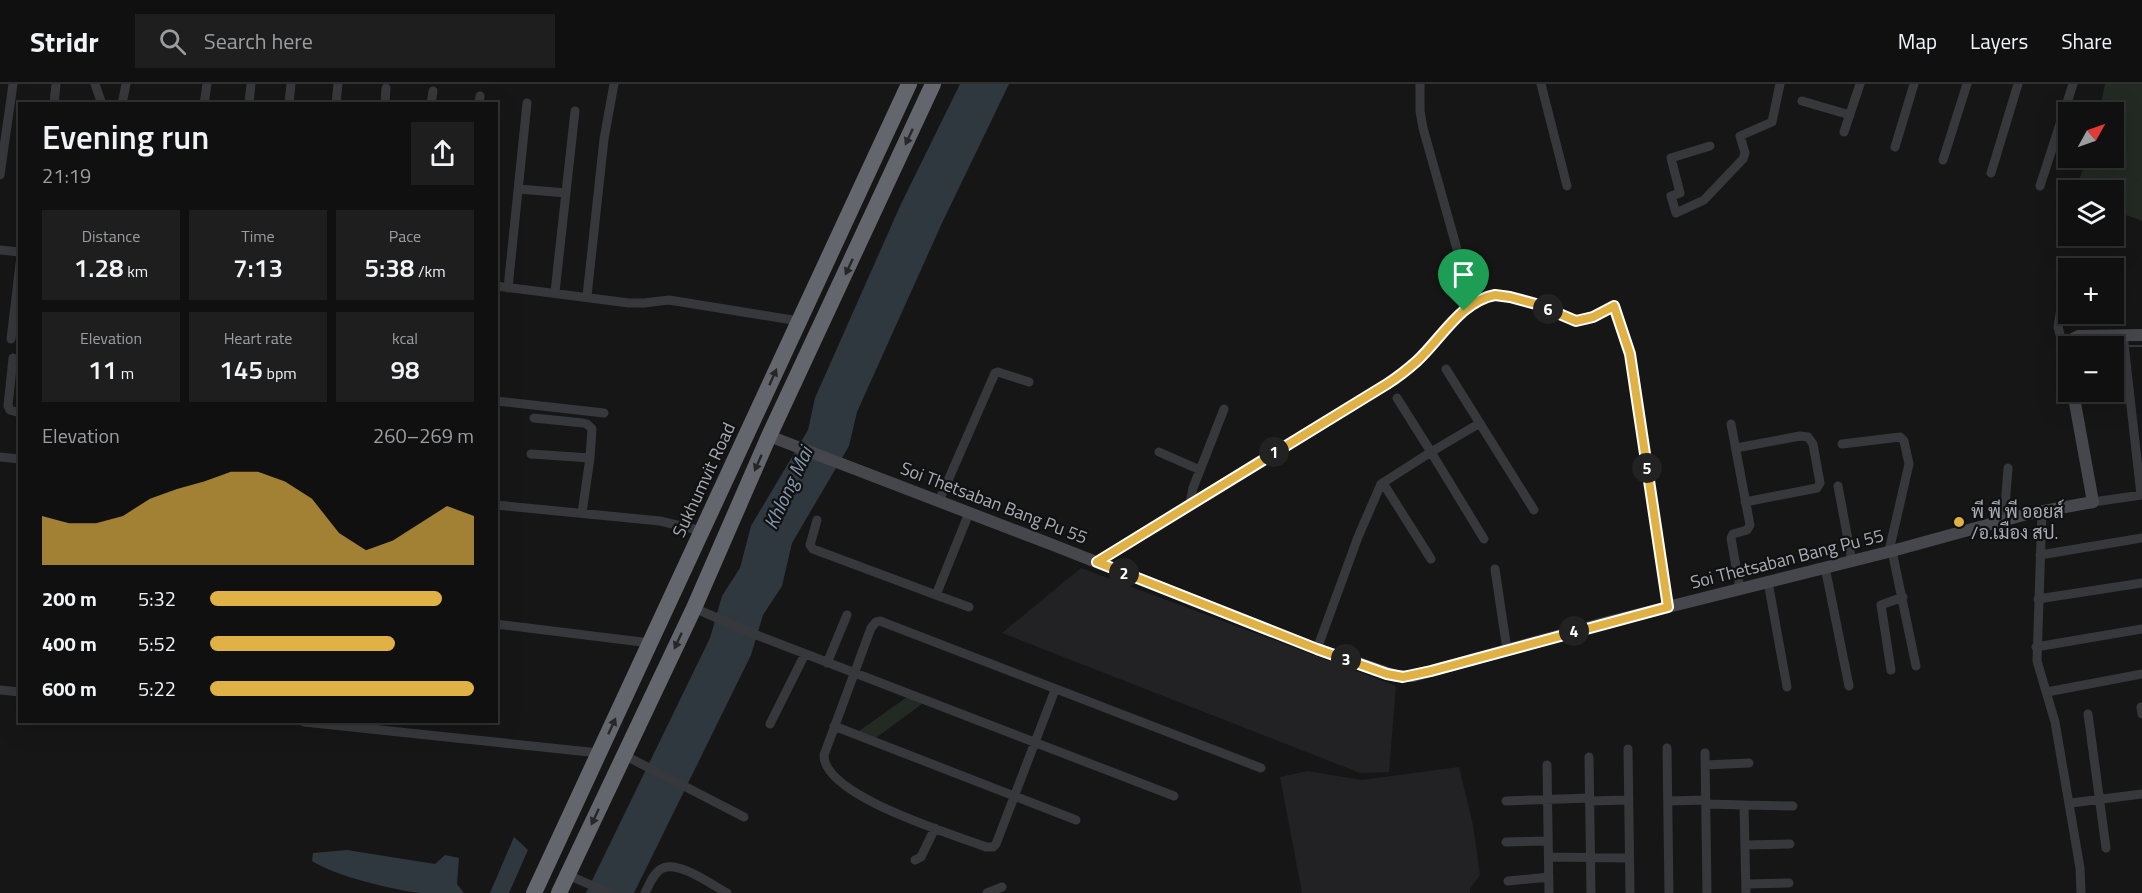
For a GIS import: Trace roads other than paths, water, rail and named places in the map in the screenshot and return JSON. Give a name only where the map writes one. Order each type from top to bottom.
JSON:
[{"type":"highway","name":"Sukhumvit Road","points":[[534,893],[909,84]]},
{"type":"highway","points":[[560,893],[624,755],[702,611],[769,436],[933,84]]},
{"type":"highway","points":[[854,205],[873,214]]},
{"type":"street","points":[[0,175],[14,84]]},
{"type":"street","points":[[54,102],[56,84]]},
{"type":"street","points":[[95,84],[101,102]]},
{"type":"street","points":[[122,102],[126,84]]},
{"type":"street","points":[[204,84],[204,102]]},
{"type":"street","points":[[249,102],[251,84]]},
{"type":"street","points":[[289,102],[291,84]]},
{"type":"street","points":[[336,102],[338,84]]},
{"type":"street","points":[[587,296],[604,139],[614,84]]},
{"type":"street","points":[[1420,84],[1420,111],[1423,128],[1464,274],[1464,311]]},
{"type":"street","points":[[1541,84],[1567,186]]},
{"type":"street","points":[[1710,146],[1671,158],[1680,194],[1671,196],[1676,213],[1704,200],[1743,159],[1745,153],[1740,136],[1772,122],[1780,84]]},
{"type":"street","points":[[1844,132],[1860,84]]},
{"type":"street","points":[[1895,147],[1914,84]]},
{"type":"street","points":[[1943,160],[1967,84]]},
{"type":"street","points":[[1991,173],[2018,84]]},
{"type":"street","points":[[2040,186],[2073,84]]},
{"type":"street","points":[[384,102],[386,87]]},
{"type":"street","points":[[431,102],[432,91]]},
{"type":"street","points":[[1802,101],[1850,115]]},
{"type":"street","points":[[508,288],[527,103]]},
{"type":"street","points":[[555,292],[575,111]]},
{"type":"street","points":[[519,189],[566,194]]},
{"type":"street","points":[[0,250],[18,252]]},
{"type":"street","points":[[11,339],[18,281]]},
{"type":"street","points":[[498,286],[644,303],[669,300],[799,321]]},
{"type":"street","points":[[1097,562],[1404,372],[1464,311],[1477,302],[1495,295],[1536,304],[1576,321],[1593,317],[1614,306],[1630,354],[1668,607]]},
{"type":"street","points":[[2141,495],[2124,342],[2142,335]]},
{"type":"street","points":[[13,358],[8,406],[10,410],[18,412]]},
{"type":"street","points":[[1446,369],[1534,510]]},
{"type":"street","points":[[939,501],[995,374],[998,372],[1029,382]]},
{"type":"street","points":[[1397,398],[1484,539]]},
{"type":"street","points":[[498,401],[604,413]]},
{"type":"street","points":[[2075,402],[2093,502]]},
{"type":"street","points":[[1190,504],[1193,488],[1224,410]]},
{"type":"street","points":[[534,418],[587,424],[593,432],[582,513]]},
{"type":"street","points":[[1317,649],[1358,537],[1383,483],[1480,423]]},
{"type":"street","points":[[1731,424],[1750,525],[1747,530],[1733,534],[1731,538],[1740,589]]},
{"type":"street","name":"Soi Thetsaban Bang Pu 55","points":[[769,436],[1317,649],[1387,674],[1403,677],[2004,520],[2042,511],[2141,495]]},
{"type":"street","points":[[1736,448],[1800,436],[1808,437],[1813,444],[1820,483],[1817,488],[1745,502]]},
{"type":"street","points":[[1842,444],[1900,437],[1904,441],[1909,464],[1891,551],[1903,597],[1916,666]]},
{"type":"street","points":[[1159,452],[1200,470]]},
{"type":"street","points":[[531,454],[590,458]]},
{"type":"street","points":[[0,457],[18,459]]},
{"type":"street","points":[[2004,520],[2008,468]]},
{"type":"street","points":[[1383,483],[1431,559]]},
{"type":"street","points":[[1838,486],[1852,561]]},
{"type":"street","points":[[498,505],[660,521],[702,531]]},
{"type":"street","points":[[2042,511],[2036,647],[2039,670],[2055,722],[2071,803],[2081,893]]},
{"type":"street","points":[[936,595],[969,513]]},
{"type":"street","points":[[817,520],[810,545],[813,549],[969,607]]},
{"type":"street","points":[[2040,555],[2142,538]]},
{"type":"street","points":[[1825,567],[1849,687]]},
{"type":"street","points":[[1495,569],[1507,650]]},
{"type":"street","points":[[1768,582],[1787,687]]},
{"type":"street","points":[[2038,598],[2142,583]]},
{"type":"street","points":[[1891,670],[1881,605],[1903,597]]},
{"type":"street","points":[[702,611],[827,663],[1174,796]]},
{"type":"street","points":[[827,663],[847,615]]},
{"type":"street","points":[[1056,690],[993,847],[986,847],[871,802],[835,778],[825,766],[824,760],[834,726],[854,673],[872,627],[880,621],[1261,768]]},
{"type":"street","points":[[498,624],[650,643]]},
{"type":"street","points":[[2036,647],[2142,628]]},
{"type":"street","points":[[770,724],[805,654]]},
{"type":"street","points":[[2047,692],[2142,674]]},
{"type":"street","points":[[0,690],[18,692]]},
{"type":"street","points":[[2088,714],[2106,848]]},
{"type":"street","points":[[314,723],[600,753]]},
{"type":"street","points":[[834,726],[1076,820]]},
{"type":"street","points":[[1667,748],[1669,893]]},
{"type":"street","points":[[1628,749],[1630,893]]},
{"type":"street","points":[[1705,753],[1707,893]]},
{"type":"street","points":[[624,755],[744,817]]},
{"type":"street","points":[[1589,757],[1591,893]]},
{"type":"street","points":[[1705,765],[1749,763]]},
{"type":"street","points":[[1547,765],[1550,893]]},
{"type":"street","points":[[2071,803],[2142,794]]},
{"type":"street","points":[[1506,801],[1629,800]]},
{"type":"street","points":[[1668,801],[1793,806]]},
{"type":"street","points":[[1744,805],[1746,889],[1789,883]]},
{"type":"street","points":[[915,860],[921,856],[936,828]]},
{"type":"street","points":[[1506,842],[1548,841]]},
{"type":"street","points":[[1745,845],[1790,844]]},
{"type":"street","points":[[1549,857],[1629,858]]},
{"type":"street","points":[[645,893],[657,872],[667,866],[686,870],[727,893]]},
{"type":"street","points":[[568,875],[609,893]]},
{"type":"street","points":[[1508,880],[1549,878]]},
{"type":"street","points":[[987,893],[1002,887]]},
{"type":"water","name":"Khlong Mai","points":[[960,84],[1009,84],[942,223],[857,412],[849,446],[792,543],[782,586],[763,615],[751,655],[634,893],[586,893],[710,638],[722,596],[740,568],[751,526],[808,430],[815,398],[901,204]]},
{"type":"water","points":[[514,837],[528,850],[509,893],[490,893]]},
{"type":"water","points":[[347,850],[435,864],[445,855],[459,858],[457,884],[464,893],[421,893],[395,889],[349,877],[312,861],[313,853]]},
{"type":"waterway","points":[[2128,346],[2142,346]]},
{"type":"place","name":"พี พี พี ออยส์ /อ.เมือง สป.","points":[[1959,522]]}]
